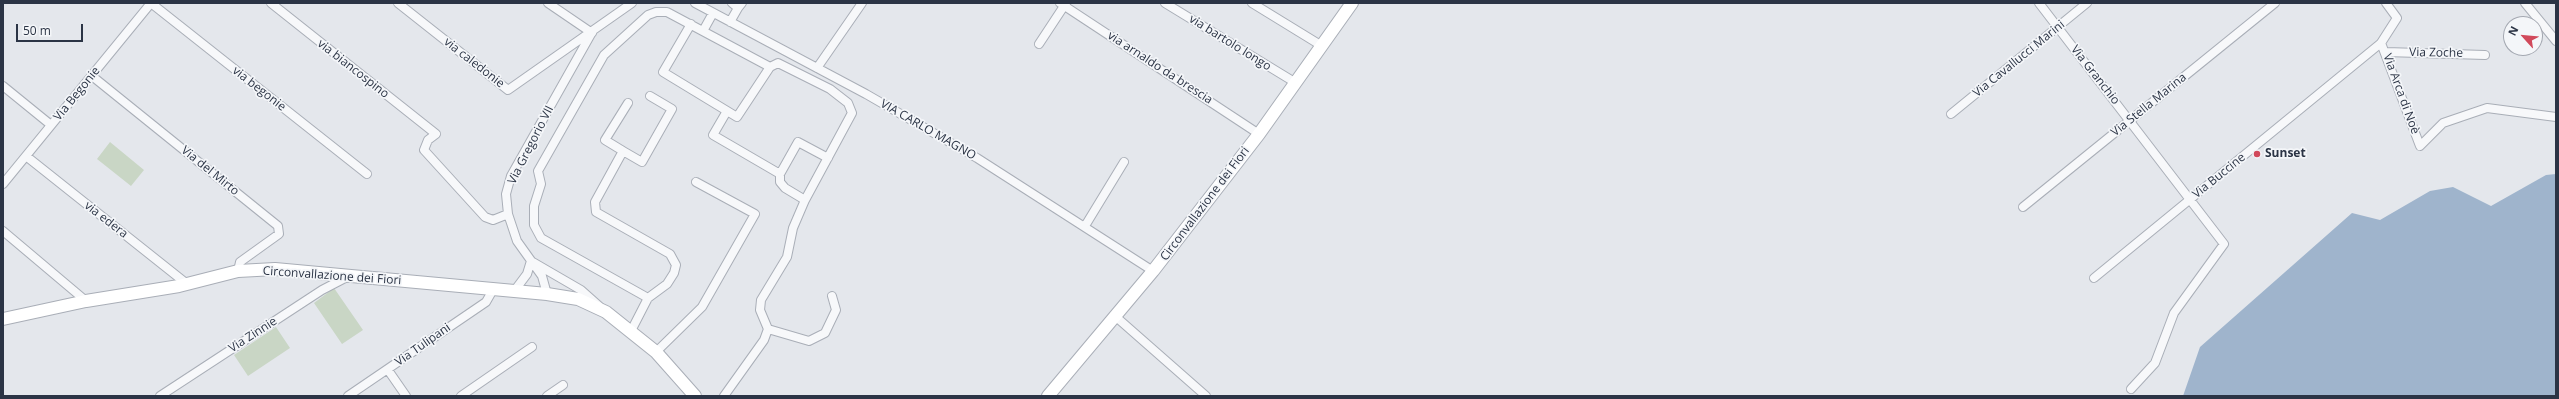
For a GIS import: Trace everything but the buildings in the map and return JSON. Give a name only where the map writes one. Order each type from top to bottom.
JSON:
[{"type":"street","name":"Via Begonie","points":[[3,184],[151,3]]},
{"type":"street","name":"via begonie","points":[[151,3],[367,174]]},
{"type":"street","name":"via biancospino","points":[[270,3],[436,134],[425,145],[424,150],[426,154],[485,217],[493,220],[508,214]]},
{"type":"street","name":"via caledonie","points":[[398,3],[508,90],[570,46],[592,33]]},
{"type":"street","points":[[548,3],[592,33],[632,3]]},
{"type":"street","name":"VIA CARLO MAGNO","points":[[695,3],[817,68],[977,158],[1154,271]]},
{"type":"street","points":[[817,68],[862,3]]},
{"type":"street","name":"via bartolo longo","points":[[1165,3],[1296,83]]},
{"type":"street","points":[[1252,3],[1322,46]]},
{"type":"street","name":"Circonvallazione dei Fiori","points":[[1048,396],[1154,271],[1259,134],[1352,3]]},
{"type":"street","name":"Via Granchio","points":[[2039,3],[2191,199],[2224,244],[2174,313],[2155,362],[2131,389]]},
{"type":"street","name":"Via Cavallucci Marini","points":[[1951,114],[2087,3]]},
{"type":"street","name":"Via Stella Marina","points":[[2024,207],[2275,3]]},
{"type":"street","name":"Via Arca di Noè","points":[[2386,3],[2397,18],[2381,43],[2386,52],[2420,146],[2443,123],[2487,108],[2556,117]]},
{"type":"street","points":[[2525,3],[2556,42]]},
{"type":"street","points":[[1039,44],[1063,4]]},
{"type":"street","name":"via arnaldo da brescia","points":[[1063,4],[1259,134]]},
{"type":"street","points":[[730,22],[737,5]]},
{"type":"street","points":[[648,298],[542,238],[534,226],[534,206],[541,184],[538,172],[604,55],[648,15],[656,12],[667,12],[770,67]]},
{"type":"street","points":[[703,31],[713,13]]},
{"type":"street","points":[[691,24],[663,72],[727,111],[738,117],[770,67],[778,63],[830,89],[848,102],[852,113],[805,200],[793,228],[787,257],[761,300],[760,310],[768,329],[764,340],[724,396]]},
{"type":"street","name":"Via Gregorio VII","points":[[547,294],[542,276],[517,241],[508,214],[506,194],[512,176],[592,33]]},
{"type":"street","name":"Via Buccine","points":[[2094,278],[2381,43]]},
{"type":"street","name":"Via Zoche","points":[[2386,52],[2486,55]]},
{"type":"street","name":"Via del Mirto","points":[[92,76],[278,226],[278,234],[240,262],[238,271]]},
{"type":"street","points":[[830,89],[835,78]]},
{"type":"street","points":[[3,86],[51,125]]},
{"type":"street","points":[[628,103],[605,140],[642,162],[672,109],[650,96]]},
{"type":"street","points":[[727,111],[713,135],[780,174]]},
{"type":"street","points":[[805,200],[785,188],[780,182],[780,174],[798,142],[828,158]]},
{"type":"street","points":[[623,151],[595,202],[596,212],[670,254],[676,265],[674,273],[667,284],[648,298],[631,330]]},
{"type":"street","name":"via edera","points":[[26,156],[187,284]]},
{"type":"street","points":[[1085,226],[1124,162]]},
{"type":"street","points":[[656,352],[689,322],[702,307],[755,214],[696,182]]},
{"type":"street","points":[[3,230],[86,301]]},
{"type":"street","points":[[515,290],[527,274],[531,261]]},
{"type":"street","name":"Via Gregorio VII","points":[[531,261],[581,290],[606,312]]},
{"type":"street","name":"Circonvallazione dei Fiori","points":[[3,319],[86,301],[187,284],[238,271],[275,269],[347,277],[515,290],[578,300],[606,312],[631,330],[656,352],[695,396]]},
{"type":"street","name":"Via Zinnie","points":[[160,396],[322,290],[347,277]]},
{"type":"street","name":"Via Tulipani","points":[[348,396],[486,302],[494,288]]},
{"type":"street","points":[[768,329],[808,341],[825,332],[836,310],[832,296]]},
{"type":"street","points":[[1115,316],[1206,396]]},
{"type":"street","points":[[461,396],[532,347]]},
{"type":"street","points":[[388,370],[406,396]]},
{"type":"street","points":[[547,396],[563,385]]},
{"type":"green space","points":[[110,142],[144,170],[131,186],[97,159]]},
{"type":"green space","points":[[334,288],[363,330],[342,344],[314,303]]},
{"type":"green space","points":[[276,327],[290,348],[248,376],[234,355]]},
{"type":"water","points":[[2556,174],[2556,396],[2183,396],[2200,347],[2352,213],[2380,220],[2430,191],[2453,187],[2491,206],[2546,175]]},
{"type":"place","name":"Sunset","points":[[2257,154]]}]
